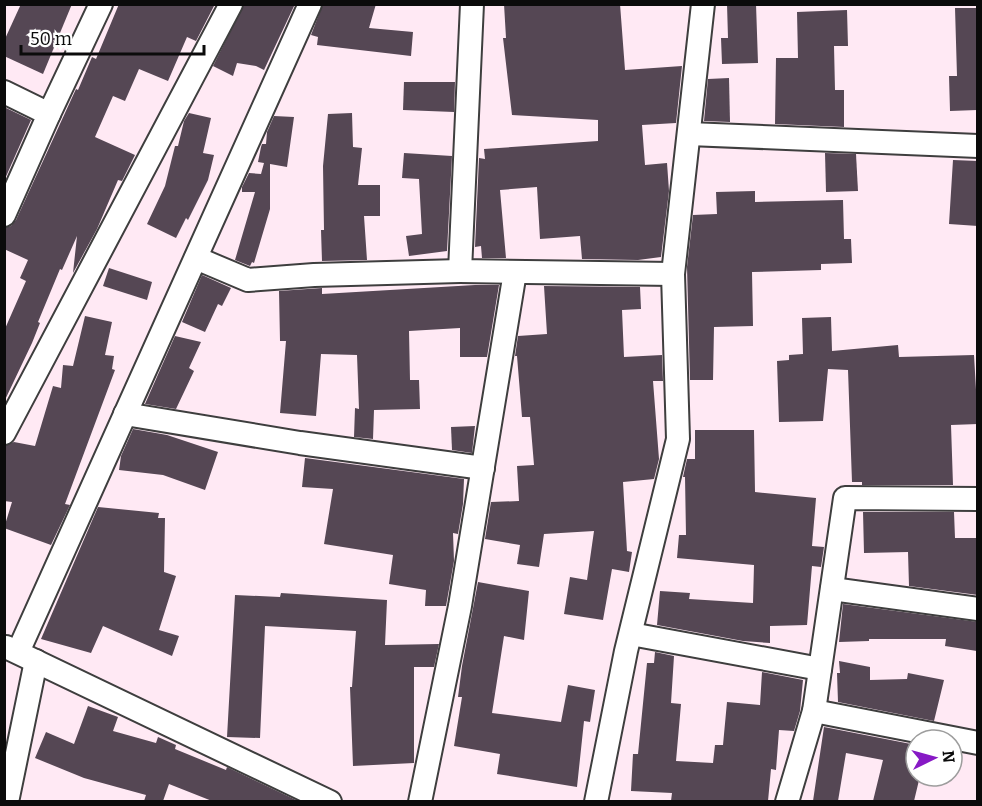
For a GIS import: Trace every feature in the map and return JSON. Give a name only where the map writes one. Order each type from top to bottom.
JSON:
[{"type":"street","points":[[4,214],[101,4]]},
{"type":"street","points":[[4,432],[231,4]]},
{"type":"street","points":[[7,801],[20,653],[310,4]]},
{"type":"street","points":[[460,271],[472,4]]},
{"type":"street","points":[[596,801],[631,634],[678,439],[673,274],[703,4]]},
{"type":"street","points":[[4,92],[49,114]]},
{"type":"street","points":[[689,134],[978,146]]},
{"type":"street","points":[[196,258],[248,280],[314,275],[460,271],[673,274]]},
{"type":"street","points":[[420,801],[460,606],[515,272]]},
{"type":"street","points":[[125,414],[300,443],[483,468]]},
{"type":"street","points":[[787,801],[814,711],[845,498],[978,499]]},
{"type":"street","points":[[832,589],[978,609]]},
{"type":"street","points":[[631,634],[820,669]]},
{"type":"street","points":[[20,653],[330,801]]},
{"type":"street","points":[[814,711],[978,743]]},
{"type":"building","points":[[21,4],[72,4],[43,74],[4,56],[4,41]]},
{"type":"building","points":[[119,4],[215,4],[196,41],[187,37],[168,81],[139,69],[125,101],[113,96],[95,137],[135,155],[122,181],[118,180],[97,229],[73,273],[77,236],[62,270],[60,269],[38,322],[40,323],[32,343],[4,402],[4,331],[26,281],[20,278],[28,260],[4,249],[4,228],[11,226],[16,220],[76,89],[78,90],[92,57],[96,59]]},
{"type":"building","points":[[244,4],[295,4],[264,70],[256,66],[237,63],[233,76],[213,66]]},
{"type":"building","points":[[323,4],[376,4],[369,28],[413,32],[411,56],[317,45],[318,37],[311,35]]},
{"type":"building","points":[[504,4],[620,4],[625,70],[682,66],[676,123],[642,125],[645,165],[667,163],[669,191],[661,257],[638,260],[582,259],[580,236],[540,239],[537,187],[500,190],[506,258],[482,258],[481,246],[475,247],[479,158],[485,159],[484,149],[598,141],[598,120],[512,115],[503,38],[506,38]]},
{"type":"building","points":[[727,4],[756,4],[758,63],[722,64],[721,38],[728,38]]},
{"type":"building","points":[[955,8],[978,8],[977,110],[950,111],[949,76],[957,76]]},
{"type":"building","points":[[847,10],[848,46],[834,46],[835,90],[844,90],[844,127],[775,124],[776,58],[798,58],[797,12]]},
{"type":"building","points":[[729,78],[730,122],[704,121],[708,79]]},
{"type":"building","points":[[404,82],[455,82],[454,112],[403,110]]},
{"type":"building","points":[[4,107],[31,120],[4,181]]},
{"type":"building","points":[[189,113],[211,118],[203,153],[214,155],[208,180],[188,220],[186,218],[176,238],[147,224],[165,186],[175,146],[178,146],[184,121]]},
{"type":"building","points":[[352,113],[353,147],[362,148],[358,185],[380,185],[380,216],[364,216],[367,260],[322,261],[323,166],[328,114]]},
{"type":"building","points":[[274,116],[294,117],[287,167],[270,164],[270,209],[254,263],[252,262],[250,266],[235,260],[255,192],[242,192],[242,187],[249,173],[261,174],[264,163],[258,162],[261,147],[262,144],[266,144],[267,132]]},
{"type":"building","points":[[404,153],[452,156],[447,251],[409,256],[406,236],[422,234],[419,179],[402,178]]},
{"type":"building","points":[[825,153],[856,154],[858,191],[826,192]]},
{"type":"building","points":[[953,160],[978,161],[978,226],[949,224]]},
{"type":"building","points":[[755,191],[755,202],[843,200],[844,239],[851,239],[852,263],[821,264],[821,270],[752,272],[753,326],[714,327],[713,380],[690,380],[687,267],[693,215],[717,214],[716,192]]},
{"type":"building","points":[[109,268],[152,282],[147,300],[103,286]]},
{"type":"building","points":[[202,275],[231,288],[222,306],[218,304],[205,332],[182,322]]},
{"type":"building","points":[[499,285],[487,357],[460,357],[460,328],[409,331],[410,380],[419,380],[420,409],[374,410],[373,439],[354,437],[355,408],[359,409],[357,355],[321,354],[316,416],[280,413],[286,341],[280,341],[279,291],[322,288],[322,294]]},
{"type":"building","points":[[544,286],[640,287],[641,309],[622,310],[624,357],[662,355],[663,381],[653,381],[659,459],[654,479],[623,482],[627,551],[632,552],[629,572],[612,569],[603,620],[564,614],[570,577],[587,580],[594,531],[544,534],[539,567],[517,564],[520,545],[485,539],[491,502],[519,501],[517,466],[534,465],[530,417],[522,417],[517,356],[515,356],[518,336],[547,334]]},
{"type":"building","points":[[85,316],[112,322],[105,355],[114,356],[112,369],[115,370],[65,504],[70,505],[51,545],[4,528],[12,502],[4,501],[4,446],[14,442],[35,446],[53,386],[61,388],[63,365],[73,366]]},
{"type":"building","points":[[831,317],[832,351],[898,345],[899,357],[974,355],[978,424],[951,425],[953,485],[862,485],[862,482],[852,482],[848,370],[828,369],[823,421],[779,422],[777,361],[789,360],[789,355],[803,354],[802,318]]},
{"type":"building","points":[[175,336],[201,342],[189,368],[194,371],[176,409],[145,404]]},
{"type":"building","points":[[475,426],[472,453],[452,450],[451,427]]},
{"type":"building","points":[[133,429],[167,435],[218,452],[205,490],[163,475],[119,470],[121,456]]},
{"type":"building","points":[[695,430],[754,430],[755,492],[816,498],[812,546],[824,547],[821,567],[812,566],[807,625],[770,626],[770,643],[743,641],[657,625],[660,591],[690,593],[689,599],[753,603],[754,565],[677,558],[679,535],[686,535],[685,477],[683,477],[687,459],[695,459]]},
{"type":"building","points":[[305,458],[464,479],[458,534],[453,533],[454,561],[446,606],[425,606],[426,590],[389,584],[393,555],[324,544],[333,489],[302,487]]},
{"type":"building","points":[[98,507],[159,513],[158,518],[165,518],[164,572],[176,576],[159,630],[179,636],[172,656],[103,626],[91,653],[41,639]]},
{"type":"building","points":[[863,512],[954,512],[955,538],[978,538],[978,595],[909,586],[908,552],[864,553]]},
{"type":"building","points":[[478,582],[529,591],[524,640],[504,636],[492,713],[561,722],[568,685],[595,690],[590,722],[584,721],[577,787],[497,774],[500,754],[454,746],[462,697],[458,697],[462,666]]},
{"type":"building","points":[[281,593],[387,600],[385,645],[439,644],[434,667],[414,667],[414,763],[353,766],[350,687],[352,687],[356,631],[265,626],[260,738],[227,737],[235,595],[280,597]]},
{"type":"building","points":[[843,604],[978,622],[977,651],[945,646],[946,639],[869,639],[869,641],[839,642]]},
{"type":"building","points":[[655,652],[674,656],[671,703],[681,704],[676,761],[713,763],[715,745],[723,745],[727,702],[760,705],[762,672],[803,680],[800,711],[794,731],[779,730],[776,770],[771,769],[768,801],[671,801],[672,793],[631,791],[633,754],[638,754],[647,663],[654,663]]},
{"type":"building","points":[[839,661],[870,667],[870,680],[907,679],[908,673],[944,680],[934,721],[838,702]]},
{"type":"building","points":[[88,706],[118,717],[113,731],[156,743],[158,737],[176,745],[175,749],[226,770],[227,767],[298,801],[212,801],[169,784],[163,801],[144,801],[146,795],[84,778],[35,758],[46,732],[74,744]]},
{"type":"building","points":[[824,727],[904,743],[904,788],[917,788],[914,801],[873,801],[883,760],[846,753],[838,801],[813,801]]}]
